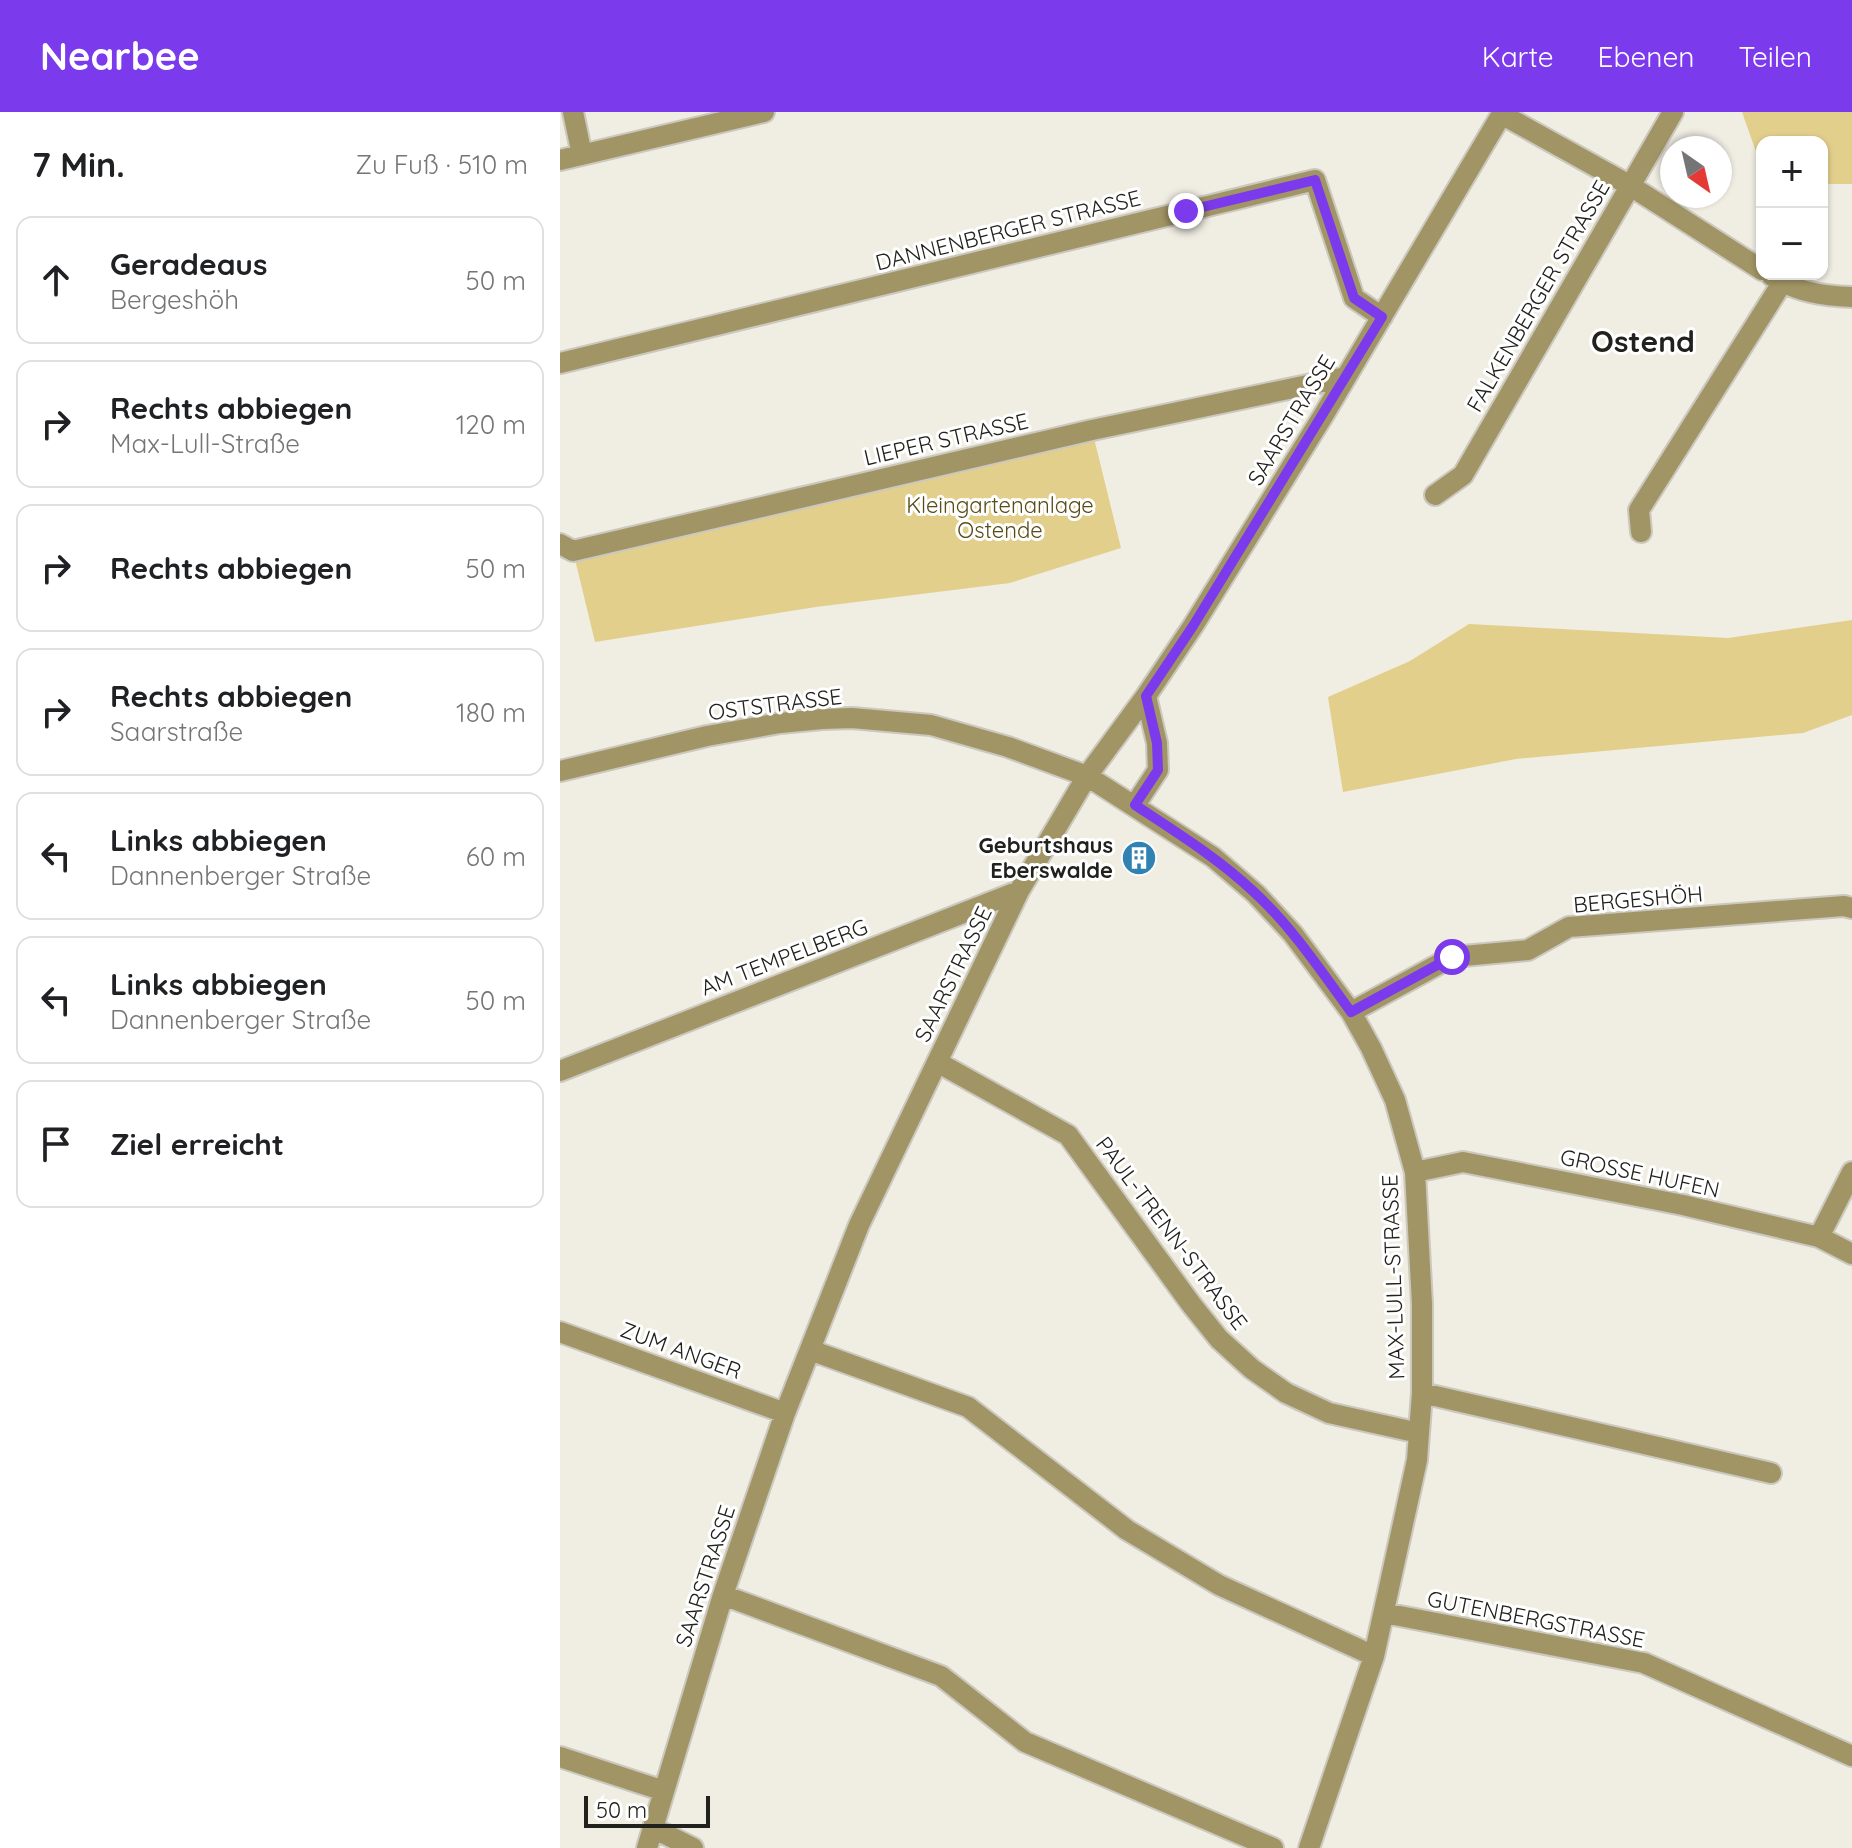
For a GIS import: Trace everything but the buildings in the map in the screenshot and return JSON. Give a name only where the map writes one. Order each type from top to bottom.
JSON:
[{"type":"street","points":[[573,112],[582,155]]},
{"type":"street","points":[[560,160],[764,112]]},
{"type":"street","points":[[1503,112],[1512,120],[1629,185],[1756,266]]},
{"type":"street","name":"SAARSTRASSE","points":[[647,1848],[723,1595],[785,1413],[859,1225],[1019,891],[1087,776],[1146,696],[1201,613],[1503,112]]},
{"type":"street","name":"FALKENBERGER STRASSE","points":[[1435,495],[1463,475],[1673,112]]},
{"type":"street","name":"DANNENBERGER STRASSE","points":[[560,363],[1315,180],[1354,298],[1382,317]]},
{"type":"street","points":[[1641,532],[1639,510],[1775,280]]},
{"type":"street","points":[[1781,280],[1824,296],[1852,297]]},
{"type":"street","name":"LIEPER STRASSE","points":[[560,544],[573,551],[1045,441],[1346,377]]},
{"type":"street","points":[[1135,805],[1158,770],[1157,743],[1146,696]]},
{"type":"street","name":"OSTSTRASSE","points":[[560,771],[714,734],[780,723],[852,718],[931,725],[1008,747],[1087,776]]},
{"type":"street","name":"MAX-LULL-STRASSE","points":[[1087,776],[1213,857],[1256,894],[1317,965],[1351,1012],[1371,1048],[1395,1100],[1415,1172],[1422,1304],[1422,1393],[1417,1460],[1374,1656],[1309,1848]]},
{"type":"street","name":"AM TEMPELBERG","points":[[562,1062],[1019,891]]},
{"type":"street","name":"BERGESHÖH","points":[[1351,1012],[1452,957],[1528,950],[1569,927],[1829,907],[1852,908]]},
{"type":"street","name":"PAUL-TRENN-STRASSE","points":[[937,1062],[1068,1135],[1191,1304],[1219,1339],[1252,1369],[1286,1393],[1329,1413],[1419,1433]]},
{"type":"street","name":"GROSSE HUFEN","points":[[1415,1172],[1463,1162],[1683,1205],[1819,1237],[1852,1254]]},
{"type":"street","points":[[1819,1237],[1852,1172]]},
{"type":"street","name":"ZUM ANGER","points":[[560,1332],[785,1413]]},
{"type":"street","points":[[810,1350],[968,1407],[1127,1530],[1219,1585],[1374,1656]]},
{"type":"street","points":[[1422,1393],[1771,1473]]},
{"type":"street","points":[[723,1595],[941,1676],[1025,1742],[1273,1848]]},
{"type":"street","name":"GUTENBERGSTRASSE","points":[[1384,1613],[1644,1663],[1852,1756]]},
{"type":"street","points":[[560,1757],[664,1791]]},
{"type":"street","points":[[653,1828],[693,1848]]},
{"type":"green space","points":[[1742,112],[1852,112],[1852,184],[1828,184],[1828,136],[1756,136],[1756,152]]},
{"type":"green space","name":"Kleingartenanlage Ostende","points":[[1092,430],[1121,548],[1010,583],[816,607],[595,642],[573,551]]},
{"type":"green space","points":[[1852,620],[1852,715],[1803,733],[1516,759],[1343,792],[1328,697],[1410,661],[1469,624],[1728,638]]},
{"type":"place","name":"Geburtshaus Eberswalde","points":[[1139,858]]},
{"type":"district","name":"Ostend","points":[[1643,342]]},
{"type":"route","points":[[1186,211],[1315,180],[1354,298],[1382,317],[1193,626],[1146,696],[1157,743],[1158,770],[1135,805],[1213,857],[1256,894],[1293,934],[1351,1012],[1452,957]]}]
